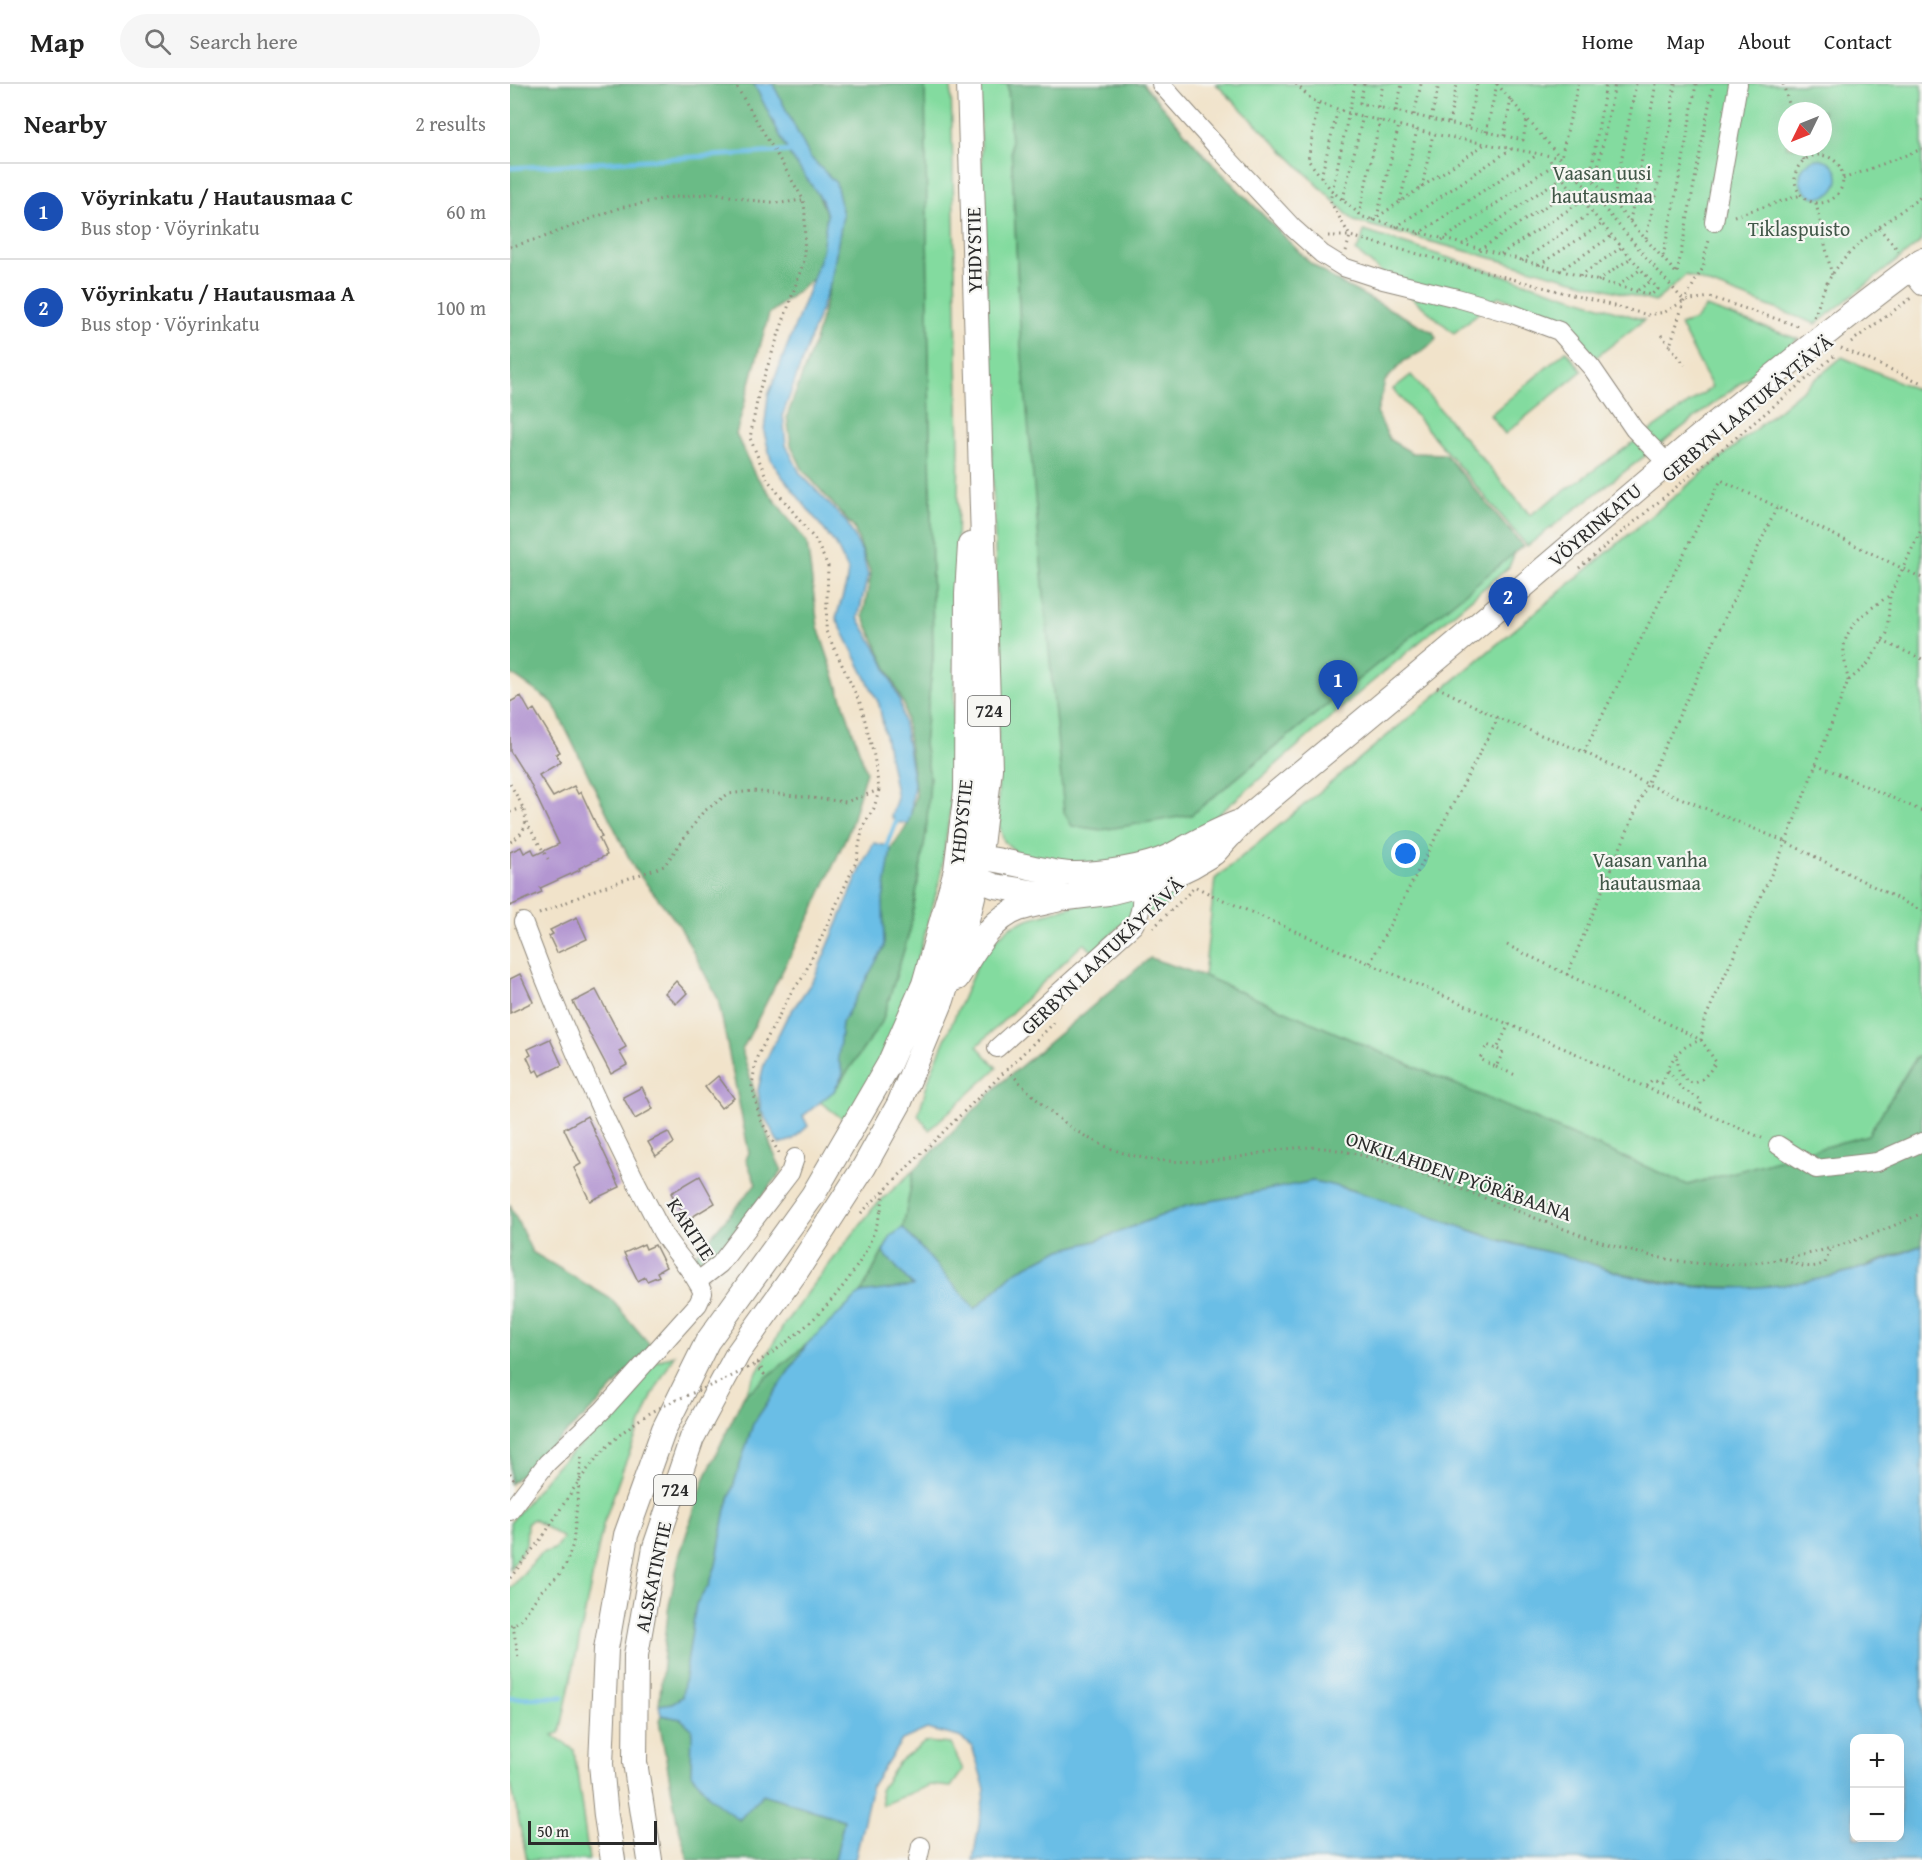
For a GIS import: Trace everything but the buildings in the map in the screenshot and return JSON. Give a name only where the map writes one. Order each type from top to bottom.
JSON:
[{"type":"main road","name":"YHDYSTIE","points":[[864,1167],[899,1104],[942,1000],[963,931],[971,869],[966,791],[967,594],[978,416],[969,84]]},
{"type":"main road","name":"VÖYRINKATU","points":[[971,869],[995,886],[1067,898],[1108,893],[1210,833],[1245,819],[1667,463],[1822,336],[1913,273]]},
{"type":"main road","name":"YHDYSTIE","points":[[813,1195],[889,1064],[971,869]]},
{"type":"main road","name":"VÖYRINKATU","points":[[971,869],[1039,870],[1071,874],[1107,872],[1138,876]]},
{"type":"main road","points":[[942,1000],[987,933],[1002,918],[1019,909],[1067,898]]},
{"type":"main road","name":"ALSKATINTIE","points":[[650,1860],[635,1762],[636,1655],[655,1547],[693,1438],[738,1353],[796,1272],[864,1167]]},
{"type":"main road","name":"ALSKATINTIE","points":[[613,1860],[601,1764],[606,1649],[626,1535],[664,1429],[707,1342],[813,1195]]},
{"type":"street","points":[[1161,84],[1219,149],[1322,254],[1343,267],[1383,280],[1513,314],[1559,331],[1592,368],[1634,429],[1667,463]]},
{"type":"street","points":[[1714,222],[1738,84]]},
{"type":"street","points":[[997,1048],[1134,925],[1141,911],[1138,876]]},
{"type":"street","name":"KARITIE","points":[[510,1511],[547,1463],[603,1410],[698,1304],[703,1293],[698,1281],[663,1234],[586,1078],[549,993],[523,922]]},
{"type":"street","points":[[1778,1145],[1816,1169],[1877,1162],[1922,1142]]},
{"type":"street","points":[[698,1281],[720,1264],[793,1165]]},
{"type":"path","points":[[735,84],[803,199],[805,211],[804,261],[759,391],[750,438],[768,479],[816,541],[828,566],[826,631],[861,705],[874,756],[879,790],[874,808],[863,826],[856,862],[803,976],[792,991],[756,1059],[752,1086],[760,1119],[793,1165]]},
{"type":"path","points":[[1296,84],[1318,103],[1363,116],[1433,134],[1561,158]]},
{"type":"path","points":[[1343,267],[1350,236],[1330,201],[1355,84]]},
{"type":"path","points":[[1364,84],[1360,103],[1504,136],[1523,140],[1527,119]]},
{"type":"path","points":[[1378,107],[1383,84]]},
{"type":"path","points":[[1396,111],[1402,84]]},
{"type":"path","points":[[1414,115],[1421,84]]},
{"type":"path","points":[[1431,119],[1439,84]]},
{"type":"path","points":[[1449,123],[1457,84]]},
{"type":"path","points":[[1468,128],[1477,84]]},
{"type":"path","points":[[1486,132],[1497,84]]},
{"type":"path","points":[[1497,84],[1684,301]]},
{"type":"path","points":[[1561,158],[1578,84]]},
{"type":"path","points":[[1606,84],[1590,177],[1677,274],[1713,84]]},
{"type":"path","points":[[1595,183],[1615,84]]},
{"type":"path","points":[[1613,203],[1636,84]]},
{"type":"path","points":[[1630,222],[1656,84]]},
{"type":"path","points":[[1646,239],[1673,116],[1672,102],[1675,84]]},
{"type":"path","points":[[1662,257],[1683,160],[1696,84]]},
{"type":"path","points":[[1783,84],[1788,102]]},
{"type":"path","points":[[1504,136],[1510,99]]},
{"type":"path","points":[[1318,103],[1308,160],[1332,191],[1359,215],[1418,234],[1651,295],[1658,289],[1552,166],[1549,156]]},
{"type":"path","points":[[1321,177],[1338,109]]},
{"type":"path","points":[[1343,200],[1363,116]]},
{"type":"path","points":[[1359,215],[1380,120]]},
{"type":"path","points":[[1377,217],[1399,125]]},
{"type":"path","points":[[1400,203],[1417,130]]},
{"type":"path","points":[[1422,187],[1433,134]]},
{"type":"path","points":[[1372,220],[1485,144]]},
{"type":"path","points":[[1396,227],[1511,149]]},
{"type":"path","points":[[1843,179],[1922,149]]},
{"type":"path","points":[[1418,234],[1538,154]]},
{"type":"path","points":[[1818,155],[1833,159],[1838,164],[1843,179],[1842,187],[1832,200],[1824,203],[1816,203],[1801,195],[1795,181],[1799,166],[1804,160],[1818,155]]},
{"type":"path","points":[[1803,156],[1804,160]]},
{"type":"path","points":[[1442,240],[1552,166]]},
{"type":"path","points":[[1462,245],[1562,177]]},
{"type":"path","points":[[1578,178],[1590,177]]},
{"type":"path","points":[[1479,250],[1572,189]]},
{"type":"path","points":[[510,247],[544,237],[619,208],[667,198],[716,193],[748,200],[781,203],[803,199]]},
{"type":"path","points":[[1670,346],[1684,301],[1704,266],[1703,261],[1714,222],[1801,195]]},
{"type":"path","points":[[1813,320],[1827,282],[1845,257],[1922,196]]},
{"type":"path","points":[[1500,255],[1582,201]]},
{"type":"path","points":[[1816,203],[1832,276]]},
{"type":"path","points":[[1522,261],[1592,212]]},
{"type":"path","points":[[1539,265],[1602,224]]},
{"type":"path","points":[[1879,228],[1913,273]]},
{"type":"path","points":[[1308,241],[1328,236],[1350,236],[1648,315],[1665,312],[1684,301]]},
{"type":"path","points":[[1559,271],[1612,236]]},
{"type":"path","points":[[1580,276],[1622,247]]},
{"type":"path","points":[[1598,281],[1631,258]]},
{"type":"path","points":[[1618,286],[1641,269]]},
{"type":"path","name":"GERBYN LAATUKÄYTÄVÄ","points":[[1576,571],[1824,364],[1913,273]]},
{"type":"path","points":[[1637,291],[1651,280]]},
{"type":"path","points":[[1661,335],[1685,364]]},
{"type":"path","points":[[1584,752],[1721,480],[1922,578]]},
{"type":"path","points":[[1567,975],[1647,784],[1777,507]]},
{"type":"path","points":[[1848,681],[1867,665],[1887,633],[1890,595],[1922,528]]},
{"type":"path","points":[[1701,1040],[1704,1021],[1786,842],[1848,681],[1844,647],[1864,612],[1890,595]]},
{"type":"path","points":[[1882,641],[1922,659]]},
{"type":"path","points":[[1446,679],[1437,687],[1498,717],[1584,752],[1647,784],[1786,842],[1922,910]]},
{"type":"path","points":[[1498,717],[1370,963],[1778,1145]]},
{"type":"path","points":[[1816,764],[1922,811]]},
{"type":"path","points":[[510,784],[523,808],[526,822],[548,859]]},
{"type":"path","points":[[523,922],[595,890],[664,866],[703,812],[728,794],[753,791],[846,802],[879,790]]},
{"type":"path","points":[[510,812],[523,808]]},
{"type":"path","points":[[510,842],[520,837],[526,822]]},
{"type":"path","name":"GERBYN LAATUKÄYTÄVÄ","points":[[1147,934],[1196,887],[1370,963]]},
{"type":"path","points":[[1507,945],[1701,1040],[1716,1062],[1709,1074],[1702,1080],[1692,1082],[1679,1071],[1678,1059],[1674,1054]]},
{"type":"path","name":"GERBYN LAATUKÄYTÄVÄ","points":[[859,1214],[1063,1014]]},
{"type":"path","points":[[1497,1049],[1509,1024]]},
{"type":"path","points":[[1645,1087],[1652,1080],[1662,1083],[1674,1054],[1701,1040]]},
{"type":"path","points":[[1485,1049],[1487,1045],[1503,1052],[1496,1067]]},
{"type":"path","points":[[1481,1056],[1480,1059],[1518,1076]]},
{"type":"path","name":"ONKILAHDEN PYÖRÄBAANA","points":[[1006,1068],[1034,1099],[1063,1123],[1082,1136],[1129,1155],[1183,1162],[1227,1159],[1299,1147],[1339,1150],[1400,1168],[1581,1234],[1647,1253],[1696,1263],[1758,1262],[1832,1248],[1897,1225],[1922,1213]]},
{"type":"path","points":[[1668,1070],[1681,1088],[1700,1099],[1699,1110]]},
{"type":"path","points":[[510,1578],[544,1535],[581,1478],[629,1427],[653,1411],[758,1362],[804,1327],[830,1300],[866,1251],[881,1210],[885,1188]]},
{"type":"path","points":[[1779,1258],[1808,1268],[1817,1267],[1825,1263],[1832,1248]]},
{"type":"path","points":[[746,1374],[759,1354]]},
{"type":"path","points":[[752,1364],[764,1374],[758,1362]]},
{"type":"path","points":[[518,1658],[511,1625],[521,1620],[541,1591],[559,1575],[565,1567],[573,1544],[583,1455],[577,1434]]},
{"type":"green space","points":[[510,84],[754,84],[790,155],[816,189],[827,215],[822,251],[813,279],[769,314],[736,434],[754,473],[807,543],[818,627],[866,771],[850,828],[812,913],[742,1050],[771,1147],[782,1171],[703,1268],[692,1258],[756,1184],[746,1159],[749,1153],[718,999],[679,925],[634,868],[553,703],[510,673]]},
{"type":"green space","points":[[773,84],[925,84],[933,658],[924,744],[930,778],[926,833],[910,930],[882,1022],[834,1091],[843,1074],[838,1059],[842,1023],[884,947],[883,900],[891,849],[908,824],[916,795],[904,705],[863,616],[871,574],[854,528],[803,470],[791,445],[787,416],[816,338],[831,281],[843,215],[836,183],[810,157]]},
{"type":"green space","points":[[925,84],[951,84],[959,446],[952,797],[940,879],[910,988],[874,1076],[847,1122],[820,1102],[834,1091],[882,1022],[910,930],[926,833],[930,778],[924,744],[933,658]]},
{"type":"green space","points":[[979,84],[1008,84],[1021,346],[1191,815],[1515,552],[1509,567],[1204,827],[1174,846],[1132,859],[1076,867],[1018,854],[1004,841],[998,823],[998,632]]},
{"type":"green space","points":[[1008,84],[1143,84],[1208,159],[1309,262],[1337,281],[1433,332],[1436,338],[1434,342],[1404,361],[1385,381],[1377,413],[1390,440],[1412,453],[1445,454],[1523,546],[1191,815],[1102,830],[1072,826],[1064,812],[1021,346]]},
{"type":"green space","name":"Vaasan uusi hautausmaa","points":[[1216,84],[1922,84],[1922,241],[1816,324],[1686,275],[1655,302],[1354,221]]},
{"type":"green space","points":[[1364,231],[1644,320],[1595,358],[1570,327],[1499,296],[1454,333],[1356,251]]},
{"type":"green space","points":[[1706,307],[1798,339],[1527,546],[1393,389],[1411,375],[1530,515],[1712,387],[1680,325],[1695,320]]},
{"type":"green space","points":[[1566,351],[1582,371],[1505,434],[1490,415]]},
{"type":"green space","name":"Vaasan vanha hautausmaa","points":[[1842,357],[1922,392],[1922,1056],[1915,1058],[1869,1135],[1688,1185],[1204,976],[1215,879]]},
{"type":"green space","points":[[1203,869],[1164,907],[1126,920],[1093,952],[1084,943],[977,1046],[997,1068],[929,1130],[918,1115],[931,1072],[980,958],[996,939],[1010,927],[1028,919]]},
{"type":"green space","points":[[1150,958],[1204,976],[1688,1185],[1868,1135],[1916,1058],[1922,1056],[1922,1245],[1858,1269],[1809,1282],[1750,1288],[1695,1286],[1635,1277],[1500,1240],[1349,1189],[1313,1181],[1186,1206],[1096,1241],[1057,1251],[1015,1272],[975,1309],[903,1228],[914,1170],[1002,1082]]},
{"type":"green space","points":[[914,1170],[903,1228],[891,1236],[861,1293],[807,1344],[743,1397],[785,1323],[824,1271],[874,1207]]},
{"type":"green space","points":[[510,1205],[532,1252],[611,1299],[651,1346],[598,1404],[510,1484]]},
{"type":"green space","points":[[883,1252],[914,1287],[861,1293]]},
{"type":"green space","points":[[807,1344],[753,1424],[726,1509],[716,1565],[709,1585],[696,1604],[682,1697],[672,1703],[659,1705],[668,1611],[679,1557],[704,1480],[743,1397]]},
{"type":"green space","points":[[674,1355],[652,1396],[603,1525],[560,1733],[553,1735],[574,1750],[589,1860],[527,1860],[510,1779],[510,1589],[540,1554],[554,1549],[563,1538],[533,1519],[527,1524],[526,1545],[510,1569],[510,1523],[556,1466],[613,1416],[655,1362]]},
{"type":"green space","points":[[661,1715],[681,1719],[692,1729],[691,1773],[739,1820],[762,1794],[844,1820],[835,1860],[688,1860],[677,1820],[659,1720]]},
{"type":"green space","points":[[925,1742],[951,1744],[963,1770],[951,1787],[930,1785],[882,1805],[880,1790],[898,1763]]},
{"type":"water","points":[[754,84],[773,84],[810,157],[836,183],[843,215],[831,281],[783,414],[786,445],[800,473],[847,523],[862,552],[868,575],[858,618],[880,655],[900,701],[914,783],[908,824],[896,822],[891,816],[897,798],[879,704],[836,618],[848,570],[836,545],[771,460],[764,432],[768,396],[813,279],[822,251],[827,215],[822,200],[790,155]]},
{"type":"water","points":[[1819,159],[1832,165],[1838,178],[1832,191],[1819,197],[1806,191],[1800,178],[1806,165]]},
{"type":"water","points":[[874,843],[891,849],[883,900],[884,947],[842,1023],[838,1059],[843,1074],[834,1091],[803,1116],[808,1126],[792,1140],[779,1144],[761,1110],[758,1090],[764,1064],[786,1019],[814,979]]},
{"type":"water","points":[[1313,1181],[1384,1200],[1516,1245],[1569,1257],[1626,1275],[1670,1284],[1744,1288],[1781,1285],[1853,1271],[1922,1245],[1922,1860],[973,1860],[985,1789],[972,1746],[959,1737],[927,1729],[902,1740],[872,1785],[855,1860],[835,1860],[844,1820],[763,1794],[739,1820],[711,1798],[691,1773],[692,1729],[681,1719],[661,1715],[659,1705],[672,1703],[682,1697],[696,1604],[709,1585],[716,1565],[726,1509],[753,1424],[807,1344],[861,1293],[913,1286],[883,1252],[891,1236],[903,1228],[975,1309],[1015,1272],[1057,1251],[1096,1241],[1186,1206]]},
{"type":"waterway","points":[[510,168],[793,151]]},
{"type":"waterway","points":[[885,851],[898,817]]},
{"type":"waterway","points":[[510,1698],[562,1697]]},
{"type":"place","name":"Vöyrinkatu / Hautausmaa A","points":[[1508,627]]},
{"type":"place","name":"Vöyrinkatu / Hautausmaa C","points":[[1338,710]]},
{"type":"park label","name":"Tiklaspuisto","points":[[1799,229]]}]
